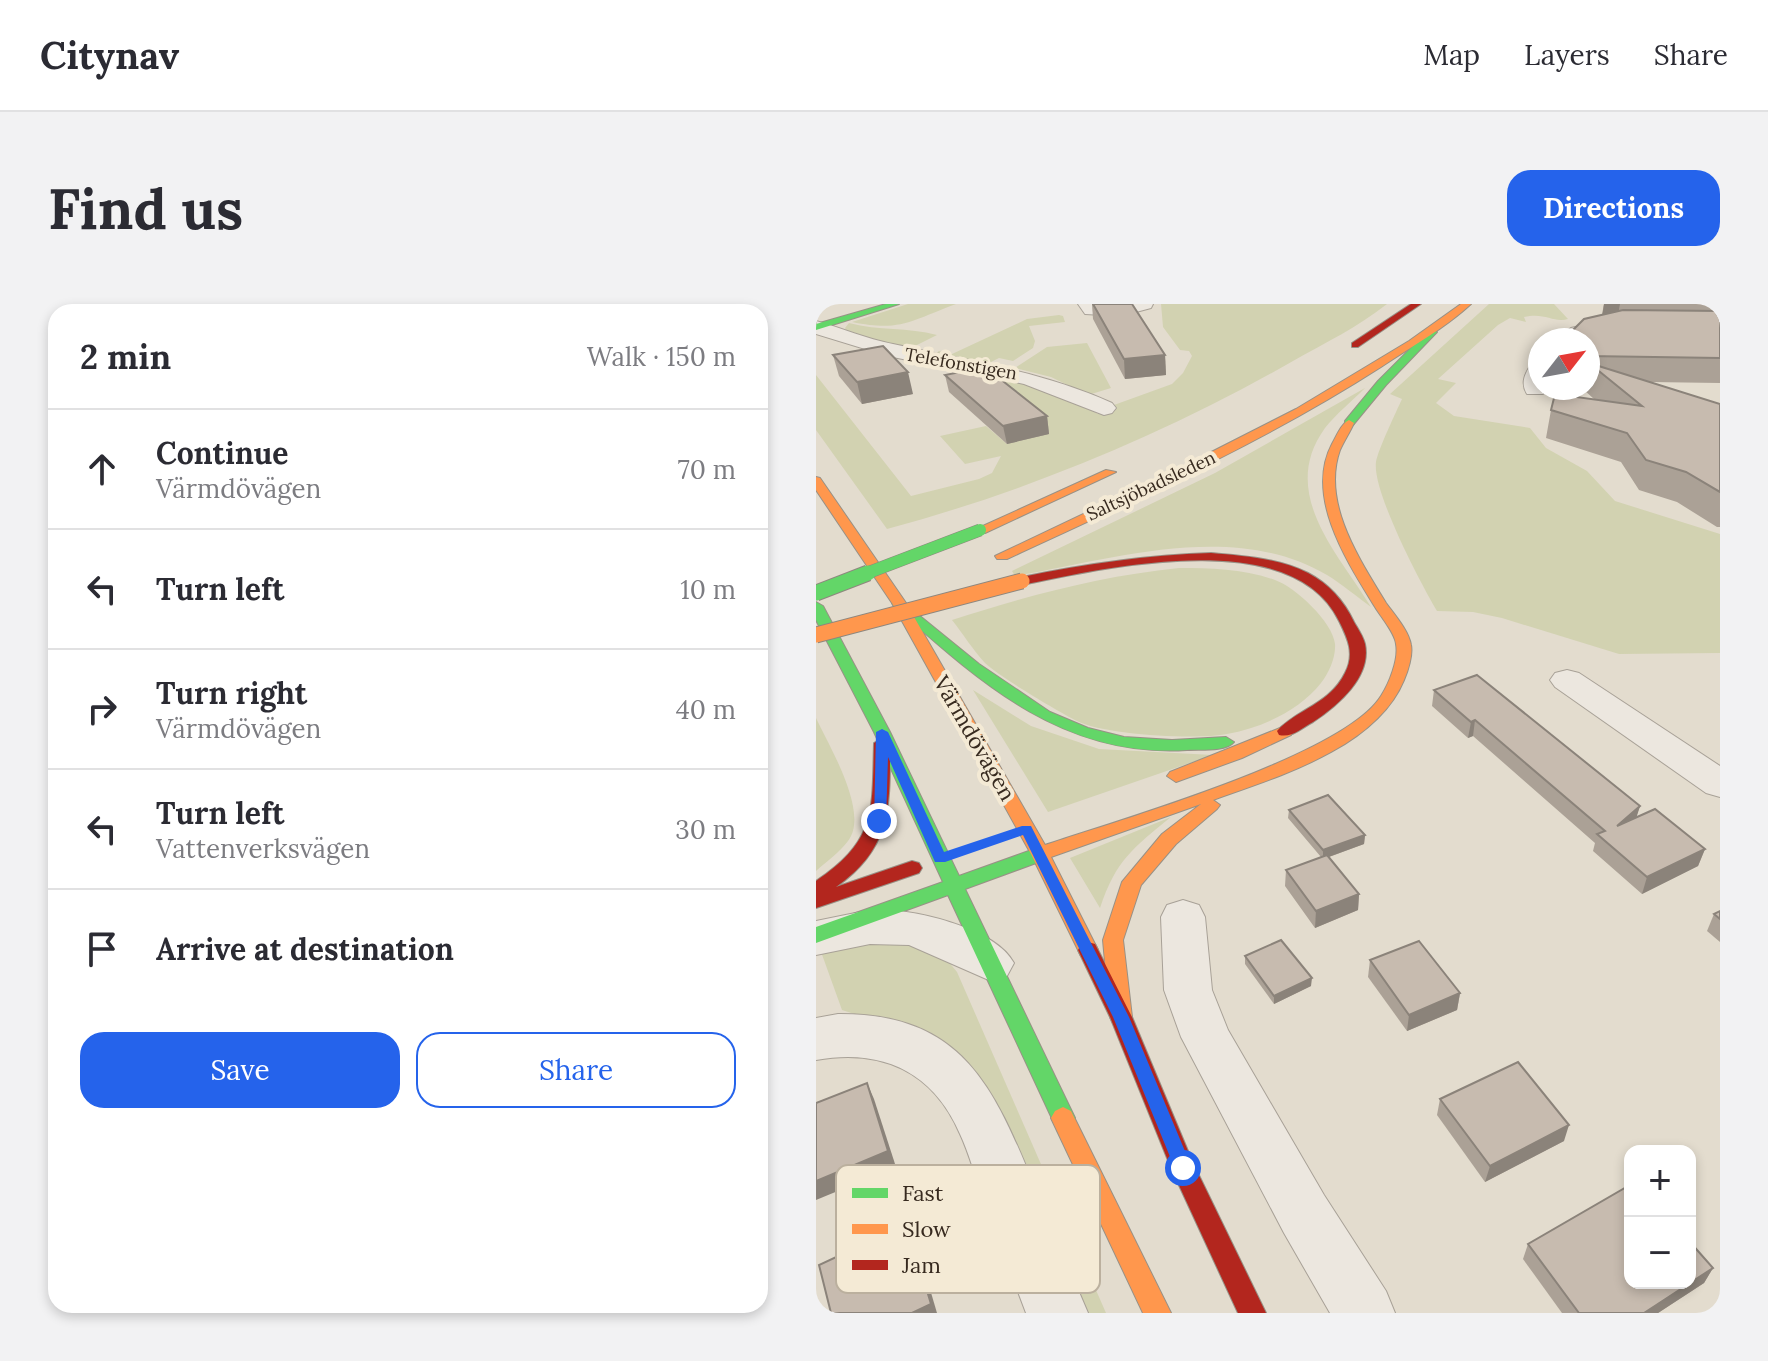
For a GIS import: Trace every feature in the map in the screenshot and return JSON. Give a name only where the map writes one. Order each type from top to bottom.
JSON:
[{"type":"main road","points":[[816,319],[873,304]]},
{"type":"main road","points":[[816,327],[895,304]]},
{"type":"main road","points":[[1338,356],[1417,304]]},
{"type":"main road","name":"Saltsjöbadsleden","points":[[995,558],[1213,457],[1326,396],[1432,332],[1467,304]]},
{"type":"main road","points":[[816,936],[1307,757],[1380,710],[1393,691],[1402,665],[1404,644],[1332,515],[1325,483],[1327,463],[1335,443],[1353,417],[1432,332]]},
{"type":"main road","name":"Saltsjöbadsleden","points":[[816,593],[1121,467]]},
{"type":"main road","name":"Värmdövägen","points":[[816,481],[899,603],[1040,854],[1121,1017],[1183,1168],[1252,1313]]},
{"type":"main road","points":[[846,555],[976,525]]},
{"type":"main road","points":[[816,633],[1022,581],[1084,568],[1168,557],[1229,557],[1293,572],[1320,588],[1339,605],[1353,625],[1358,648],[1354,673],[1341,695],[1330,705],[1283,732],[1161,781]]},
{"type":"main road","points":[[816,633],[930,585]]},
{"type":"main road","points":[[899,603],[1021,704],[1055,722],[1091,735],[1177,748],[1283,732]]},
{"type":"main road","points":[[816,606],[947,856],[952,886],[1087,1165]]},
{"type":"main road","points":[[816,891],[856,861],[870,844],[879,821],[882,732]]},
{"type":"main road","points":[[1121,1017],[1113,940],[1132,882],[1169,839],[1233,786]]},
{"type":"main road","points":[[816,901],[947,856]]},
{"type":"main road","points":[[1100,1193],[1157,1313]]},
{"type":"street","points":[[1087,304],[1092,310],[1108,311],[1144,304]]},
{"type":"street","name":"Telefonstigen","points":[[816,327],[872,348],[988,367],[1037,379],[1104,408]]},
{"type":"street","points":[[1595,328],[1720,327]]},
{"type":"street","points":[[1567,680],[1720,784]]},
{"type":"street","points":[[1183,917],[1188,990],[1206,1037],[1304,1214],[1364,1313]]},
{"type":"street","points":[[816,936],[878,926],[915,930],[939,935],[991,963]]},
{"type":"street","points":[[816,1039],[836,1034],[866,1035],[895,1041],[916,1050],[942,1068],[971,1102],[997,1165]]},
{"type":"street","points":[[1049,1293],[1057,1313]]},
{"type":"green space","points":[[908,304],[956,304],[894,325],[852,322]]},
{"type":"green space","points":[[1161,304],[1387,304],[1365,320],[1245,388],[1146,436],[992,497],[887,529],[816,430],[816,375],[911,496],[979,479],[992,473],[1001,456],[965,464],[940,436],[986,426],[1007,444],[993,373],[1074,400],[1098,414],[1117,408],[1114,405],[1172,384],[1183,373],[1192,356],[1189,351],[1180,350],[1163,327]]},
{"type":"green space","points":[[1489,304],[1554,304],[1568,319],[1531,316],[1524,317],[1526,322],[1510,318],[1498,325],[1438,379],[1456,383],[1436,403],[1454,416],[1530,428],[1546,448],[1587,471],[1615,501],[1720,534],[1720,653],[1619,654],[1502,618],[1473,612],[1437,611],[1389,515],[1376,462],[1402,399],[1390,394]]},
{"type":"green space","points":[[1059,315],[1065,322],[1029,326],[1035,341],[1033,348],[1013,361],[999,358],[989,363],[934,355],[939,351],[952,354],[1027,319]]},
{"type":"green space","points":[[849,323],[937,335],[907,350],[847,332],[845,328]]},
{"type":"green space","points":[[1087,343],[1111,388],[1088,395],[1051,377],[1015,368],[1047,347]]},
{"type":"green space","points":[[1365,388],[1325,428],[1312,452],[1308,476],[1310,499],[1318,522],[1371,607],[1327,575],[1291,559],[1253,550],[1173,548],[1015,576],[1012,571],[1215,473]]},
{"type":"green space","points":[[1179,568],[1251,573],[1275,580],[1302,598],[1333,635],[1334,654],[1321,683],[1291,710],[1266,723],[1240,731],[1195,736],[1108,730],[1077,721],[1003,677],[985,663],[952,620],[1064,588]]},
{"type":"green space","points":[[973,690],[1031,726],[1099,749],[1213,755],[1048,812]]},
{"type":"green space","points":[[816,718],[838,762],[854,814],[848,841],[816,871]]},
{"type":"green space","points":[[1171,817],[1119,866],[1100,908],[1070,858]]},
{"type":"green space","points":[[890,939],[943,955],[957,972],[1041,1165],[1018,1165],[992,1102],[879,1022],[842,1010],[820,949]]},
{"type":"green space","points":[[1072,1293],[1097,1293],[1106,1313],[1080,1313]]},
{"type":"building","points":[[1093,304],[1132,304],[1165,355],[1124,359]]},
{"type":"building","points":[[1623,310],[1720,311],[1720,358],[1600,356],[1600,328],[1575,328],[1584,319]]},
{"type":"building","points":[[883,346],[908,372],[857,382],[833,355]]},
{"type":"building","points":[[1600,366],[1720,404],[1720,492],[1686,472],[1646,460],[1627,433],[1551,410],[1554,400],[1598,400],[1642,406],[1600,372]]},
{"type":"building","points":[[985,367],[1047,416],[1003,426],[945,375]]},
{"type":"building","points":[[1477,675],[1640,806],[1617,826],[1655,809],[1705,849],[1647,877],[1597,834],[1605,831],[1475,720],[1471,722],[1434,690]]},
{"type":"building","points":[[1328,795],[1365,835],[1323,850],[1289,810]]},
{"type":"building","points":[[1327,855],[1359,894],[1316,911],[1286,870]]},
{"type":"building","points":[[1281,940],[1312,978],[1274,996],[1245,956]]},
{"type":"building","points":[[1419,941],[1460,993],[1409,1015],[1370,960]]},
{"type":"building","points":[[1518,1062],[1569,1125],[1490,1166],[1440,1099]]},
{"type":"building","points":[[867,1083],[888,1151],[854,1165],[836,1165],[836,1173],[816,1181],[816,1103]]},
{"type":"building","points":[[1624,1188],[1624,1289],[1681,1289],[1644,1313],[1579,1313],[1528,1244]]},
{"type":"building","points":[[1696,1249],[1713,1268],[1696,1279]]},
{"type":"building","points":[[836,1257],[836,1293],[928,1293],[931,1304],[912,1313],[831,1313],[819,1265]]},
{"type":"traffic: fast","points":[[816,327],[895,304]]},
{"type":"traffic: fast","points":[[1349,423],[1382,383],[1432,332]]},
{"type":"traffic: fast","points":[[816,593],[980,530]]},
{"type":"traffic: fast","points":[[899,603],[974,668],[1044,716],[1082,732],[1124,742],[1172,746],[1226,742]]},
{"type":"traffic: fast","points":[[816,606],[882,732],[1063,1118]]},
{"type":"traffic: fast","points":[[816,935],[1040,854]]},
{"type":"traffic: slow","points":[[1002,556],[1182,472],[1299,411],[1413,343],[1467,304]]},
{"type":"traffic: slow","points":[[1040,854],[1268,774],[1338,741],[1378,711],[1389,697],[1400,671],[1404,644],[1357,565],[1333,508],[1329,480],[1334,451],[1349,423]]},
{"type":"traffic: slow","points":[[980,530],[1110,472]]},
{"type":"traffic: slow","points":[[816,481],[899,603],[1040,854],[1088,950]]},
{"type":"traffic: slow","points":[[816,635],[1022,581]]},
{"type":"traffic: slow","points":[[1176,776],[1236,754],[1285,731]]},
{"type":"traffic: slow","points":[[1121,1017],[1113,940],[1132,882],[1169,839],[1211,805]]},
{"type":"traffic: slow","points":[[1063,1118],[1086,1165]]},
{"type":"traffic: slow","points":[[1100,1195],[1157,1313]]},
{"type":"traffic: jam","points":[[1355,345],[1417,304]]},
{"type":"traffic: jam","points":[[1022,581],[1159,558],[1211,557],[1261,562],[1304,576],[1337,602],[1357,642],[1358,657],[1347,684],[1336,696],[1285,731]]},
{"type":"traffic: jam","points":[[816,891],[856,861],[873,835],[880,805],[882,743]]},
{"type":"traffic: jam","points":[[816,901],[912,868]]},
{"type":"traffic: jam","points":[[1088,950],[1121,1017],[1183,1168],[1252,1313]]},
{"type":"route","points":[[879,821],[882,732],[940,858],[1026,829],[1121,1017],[1183,1168]]}]
